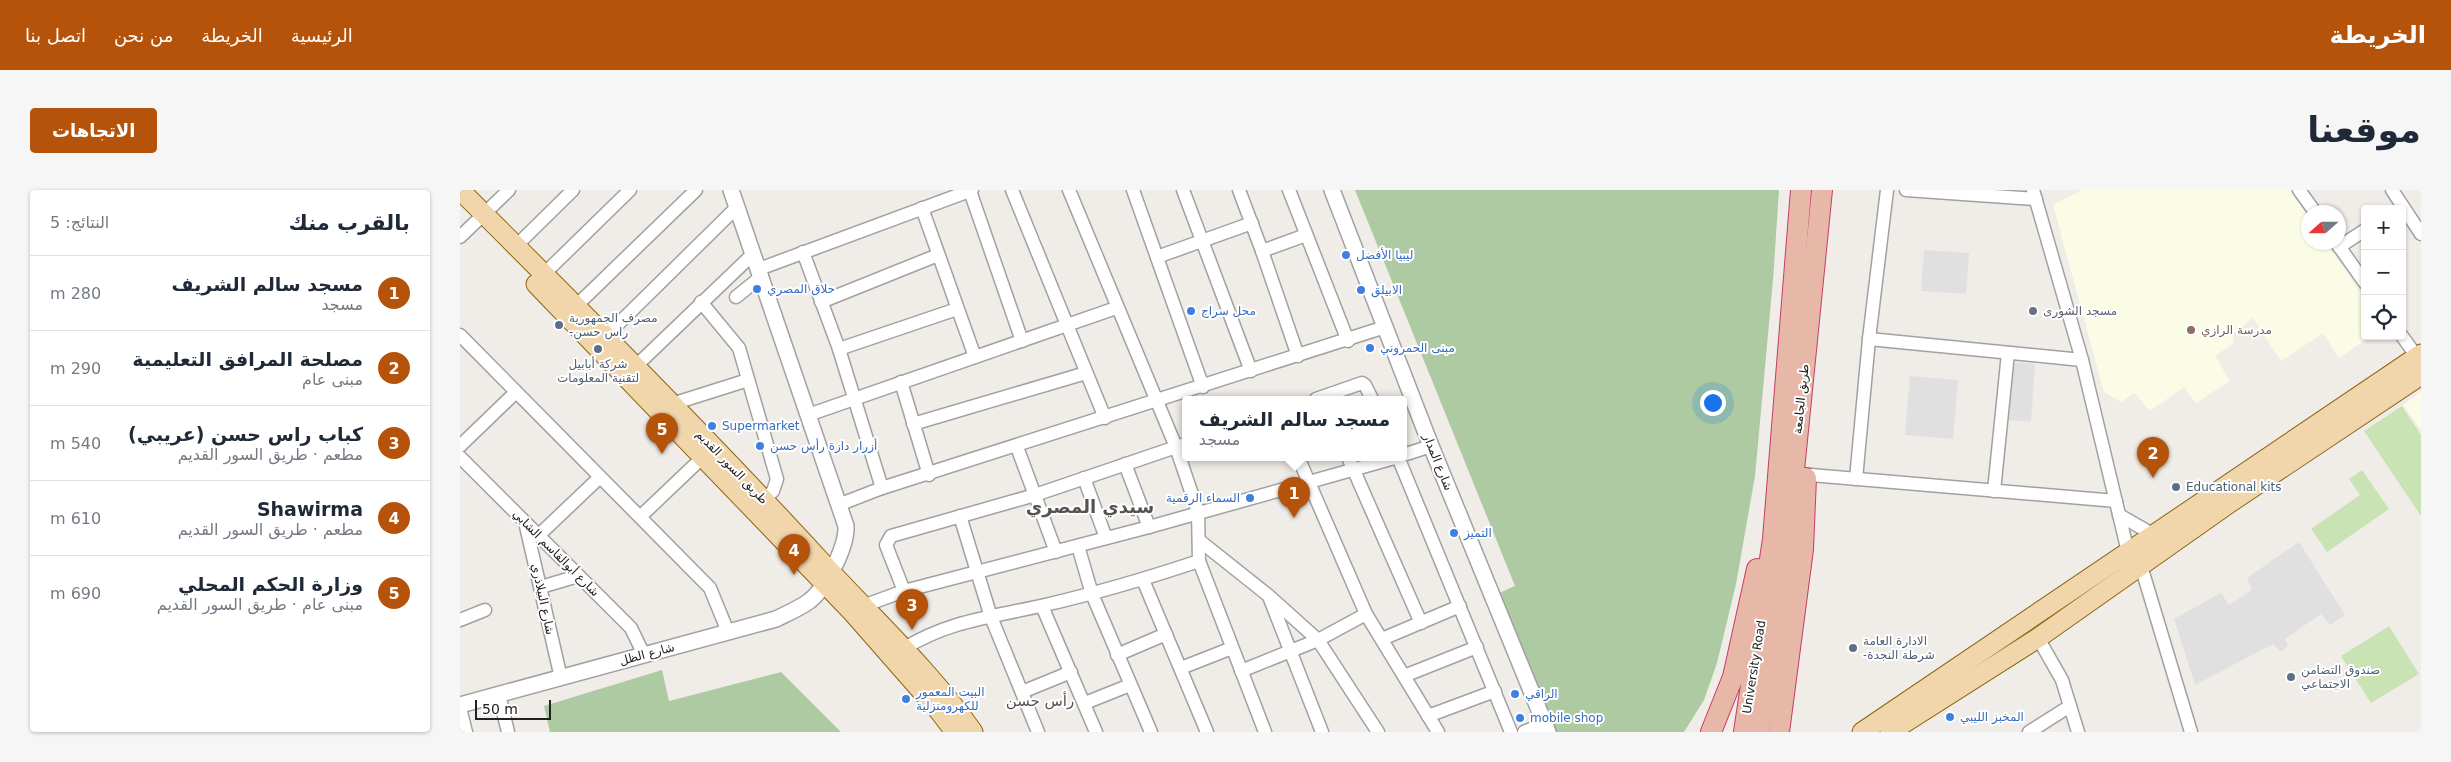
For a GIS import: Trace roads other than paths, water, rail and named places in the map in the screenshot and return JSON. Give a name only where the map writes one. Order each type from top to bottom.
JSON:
[{"type":"highway","name":"طريق الجامعة","points":[[1771,605],[1778,487],[1801,190]]},
{"type":"highway","name":"طريق الجامعة","points":[[1800,474],[1800,406],[1822,190]]},
{"type":"highway","points":[[1771,605],[1800,474]]},
{"type":"highway","points":[[1779,732],[1803,549],[1800,474]]},
{"type":"highway","points":[[1711,732],[1732,677],[1778,487]]},
{"type":"highway","name":"University Road","points":[[1744,732],[1771,605]]},
{"type":"highway","name":"University Road","points":[[1759,732],[1771,605]]},
{"type":"main road","name":"طريق السور القديم","points":[[460,190],[480,218],[704,456],[827,578],[863,606],[960,713],[974,732]]},
{"type":"main road","name":"طريق السور القديم","points":[[460,206],[480,218],[516,246],[636,366],[764,500],[853,613],[939,711],[955,732]]},
{"type":"main road","points":[[1862,732],[2419,356]]},
{"type":"main road","points":[[1893,731],[2038,638],[2231,502],[2421,375]]},
{"type":"street","points":[[460,236],[510,190]]},
{"type":"street","points":[[516,246],[573,190]]},
{"type":"street","points":[[544,274],[630,190]]},
{"type":"street","points":[[576,306],[696,190]]},
{"type":"street","points":[[731,190],[846,526],[846,534],[827,578]]},
{"type":"street","points":[[736,297],[760,272],[803,252],[971,190],[1022,341]]},
{"type":"street","points":[[1012,190],[1105,418]]},
{"type":"street","points":[[904,591],[886,545],[887,540],[891,536],[1035,495],[1180,446],[1116,308],[1069,190]]},
{"type":"street","points":[[1133,190],[1203,387]]},
{"type":"street","points":[[1183,190],[1251,371]]},
{"type":"street","points":[[1239,190],[1298,356]]},
{"type":"street","points":[[1289,190],[1348,341]]},
{"type":"street","name":"شارع المدار","points":[[1332,190],[1431,446],[1546,728]]},
{"type":"street","points":[[1856,479],[1869,339],[1887,190]]},
{"type":"street","points":[[1906,190],[2034,194],[2082,360],[2128,552]]},
{"type":"street","points":[[2299,190],[2310,205]]},
{"type":"street","points":[[2392,190],[2398,205]]},
{"type":"street","points":[[606,336],[736,208]]},
{"type":"street","points":[[922,208],[975,357]]},
{"type":"street","points":[[2406,216],[2421,234]]},
{"type":"street","points":[[1157,257],[1252,223]]},
{"type":"street","points":[[2346,241],[2361,232]]},
{"type":"street","points":[[1262,251],[1306,235]]},
{"type":"street","points":[[2342,250],[2361,277]]},
{"type":"street","points":[[803,252],[822,302],[882,488]]},
{"type":"street","points":[[636,366],[753,254]]},
{"type":"street","points":[[822,302],[938,255]]},
{"type":"street","points":[[701,302],[738,348],[777,479],[773,491],[764,500]]},
{"type":"street","points":[[808,416],[1116,308]]},
{"type":"street","points":[[838,350],[957,309]]},
{"type":"street","points":[[838,505],[882,488],[1017,447],[1158,400],[1348,341],[1384,327]]},
{"type":"street","points":[[460,335],[641,516],[710,588],[728,632]]},
{"type":"street","points":[[1869,339],[2082,360]]},
{"type":"street","points":[[2405,340],[2419,356]]},
{"type":"street","points":[[1994,491],[2008,353]]},
{"type":"street","points":[[914,424],[1086,373]]},
{"type":"street","points":[[672,404],[748,380]]},
{"type":"street","points":[[901,382],[929,474]]},
{"type":"street","points":[[1328,396],[1362,384],[1365,385],[1370,396]]},
{"type":"street","points":[[460,446],[516,392]]},
{"type":"street","points":[[1407,454],[1431,446]]},
{"type":"street","points":[[1017,447],[1056,552]]},
{"type":"street","points":[[641,516],[704,456]]},
{"type":"street","name":"شارع أبوالقاسم الشابي","points":[[460,457],[631,628],[644,655]]},
{"type":"street","points":[[1184,461],[1198,512],[1199,561],[1265,732]]},
{"type":"street","points":[[1300,461],[1366,614],[1438,732]]},
{"type":"street","points":[[1350,461],[1421,623]]},
{"type":"street","points":[[863,606],[904,591],[1149,527],[1385,461]]},
{"type":"street","points":[[1400,461],[1511,732]]},
{"type":"street","points":[[1125,464],[1149,527]]},
{"type":"street","points":[[1800,474],[2116,501]]},
{"type":"street","points":[[539,535],[600,477]]},
{"type":"street","points":[[1084,478],[1106,538]]},
{"type":"street","points":[[960,516],[991,617],[1038,732]]},
{"type":"street","points":[[2119,516],[2154,535]]},
{"type":"street","name":"شارع البيلاذري","points":[[524,520],[562,678]]},
{"type":"street","points":[[1200,541],[1269,596],[1318,640],[1378,732]]},
{"type":"street","points":[[1078,546],[1092,594],[1151,732]]},
{"type":"street","points":[[903,649],[938,630],[1092,594],[1144,580],[1199,561]]},
{"type":"street","points":[[2141,566],[2190,732]]},
{"type":"street","points":[[541,588],[578,576]]},
{"type":"street","name":"شارع الظل","points":[[460,707],[776,619],[808,602],[827,578]]},
{"type":"street","points":[[1144,580],[1207,732]]},
{"type":"street","points":[[1269,596],[1322,732]]},
{"type":"street","points":[[1042,606],[1096,732]]},
{"type":"street","points":[[1382,639],[1460,606]]},
{"type":"street","points":[[460,620],[486,610]]},
{"type":"street","points":[[1241,671],[1318,640],[1366,614]]},
{"type":"street","points":[[1117,655],[1166,634]]},
{"type":"street","points":[[2038,638],[2062,680],[2078,732]]},
{"type":"street","points":[[1404,676],[1476,647]]},
{"type":"street","points":[[1180,668],[1232,648]]},
{"type":"street","points":[[1022,692],[1071,672]]},
{"type":"street","points":[[1085,703],[1130,685]]},
{"type":"street","points":[[1428,716],[1495,691]]},
{"type":"street","points":[[499,695],[508,732]]},
{"type":"street","points":[[2029,732],[2070,706]]},
{"type":"street","points":[[460,707],[466,732]]},
{"type":"street","points":[[1524,732],[1546,728]]},
{"type":"place","name":"ليبيا الأفضل","points":[[1346,255]]},
{"type":"place","name":"حلاق المصري","points":[[757,289]]},
{"type":"place","name":"الابيلق","points":[[1361,290]]},
{"type":"place","name":"محل سراج","points":[[1191,311]]},
{"type":"place","name":"مسجد الشورى","points":[[2033,311]]},
{"type":"place","name":"مصرف الجمهورية -راس حسن","points":[[559,325]]},
{"type":"place","name":"مدرسة الرازي","points":[[2191,330]]},
{"type":"place","name":"مبنى الحمروني","points":[[1370,348]]},
{"type":"place","name":"شركة أبابيل لتقنية المعلومات","points":[[598,349]]},
{"type":"place","name":"Supermarket","points":[[712,426]]},
{"type":"place","name":"أزرار دازة رأس حسن","points":[[760,446]]},
{"type":"place","name":"وزارة الحكم المحلي","points":[[662,454]]},
{"type":"place","name":"مصلحة المرافق التعليمية","points":[[2153,478]]},
{"type":"place","name":"Educational kits","points":[[2176,487]]},
{"type":"place","name":"السماء الرقمية","points":[[1250,498]]},
{"type":"place","name":"مسجد سالم الشريف","points":[[1294,518]]},
{"type":"place","name":"التميز","points":[[1454,533]]},
{"type":"place","name":"Shawirma","points":[[794,575]]},
{"type":"place","name":"كباب راس حسن (عريبي)","points":[[912,630]]},
{"type":"place","name":"الادارة العامة -شرطة النجدة","points":[[1853,648]]},
{"type":"place","name":"صندوق التضامن الاجتماعي","points":[[2291,677]]},
{"type":"place","name":"الراقي","points":[[1515,694]]},
{"type":"place","name":"البيت المعمور للكهرومنزلية","points":[[906,699]]},
{"type":"place","name":"المخبز الليبي","points":[[1950,717]]},
{"type":"place","name":"mobile shop","points":[[1520,718]]},
{"type":"district","name":"سيدي المصري","points":[[1090,507]]},
{"type":"district","name":"رأس حسن","points":[[1040,701]]}]
